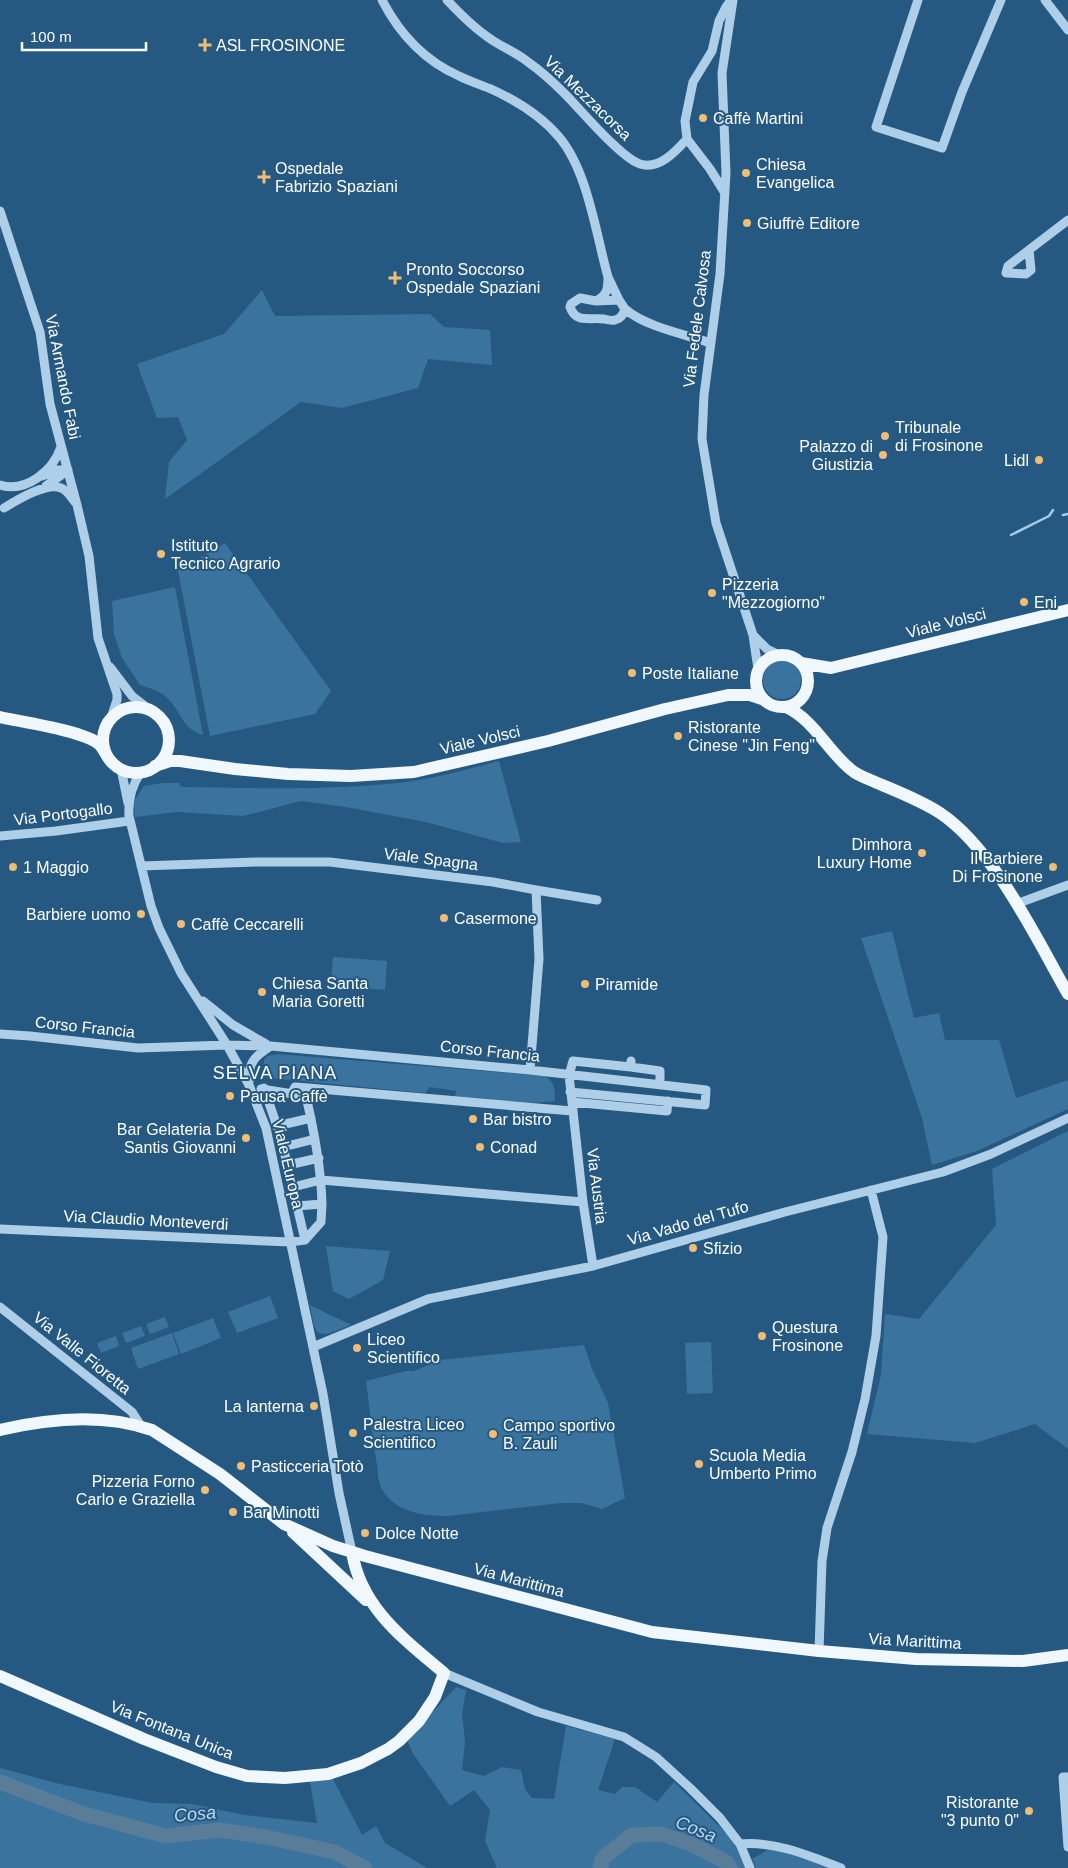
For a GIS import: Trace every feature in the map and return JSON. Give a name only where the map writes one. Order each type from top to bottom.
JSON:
[{"type":"main road","name":"Viale Volsci","points":[[801,663],[831,668],[1068,610]]},
{"type":"main road","points":[[807,689],[796,704],[786,707],[774,707],[762,699],[756,688],[757,672],[767,659],[779,655],[793,657],[801,663],[808,676],[807,712],[814,730]]},
{"type":"main road","name":"Viale Volsci","points":[[807,689],[831,668]]},
{"type":"main road","name":"Viale Volsci","points":[[728,695],[744,685],[757,672]]},
{"type":"main road","name":"Viale Volsci","points":[[197,762],[235,769],[288,774],[351,776],[414,772],[548,741],[665,709],[728,695],[750,695],[762,699]]},
{"type":"main road","points":[[59,730],[93,732],[108,723],[116,713],[129,707],[150,710],[164,722],[169,739],[176,748],[197,762]]},
{"type":"main road","points":[[786,707],[799,715],[828,748],[855,773],[922,803],[940,813],[956,826],[990,864],[1016,904],[1068,994]]},
{"type":"main road","points":[[0,717],[87,738],[98,744],[121,769],[134,772],[142,772],[170,761],[197,762]]},
{"type":"main road","points":[[108,723],[104,743],[109,758]]},
{"type":"main road","points":[[155,766],[165,754],[169,739]]},
{"type":"main road","name":"Via Marittima","points":[[0,1430],[43,1422],[88,1419],[118,1421],[141,1426],[152,1430],[220,1474],[284,1524],[333,1546],[652,1632],[819,1651],[910,1658],[1023,1661],[1068,1655]]},
{"type":"main road","points":[[284,1524],[373,1606],[401,1636],[444,1673]]},
{"type":"main road","points":[[352,1552],[359,1579],[373,1606]]},
{"type":"main road","name":"Via Fontana Unica","points":[[0,1676],[144,1739],[216,1767],[247,1776],[285,1778],[328,1774],[361,1763],[388,1749],[419,1721],[435,1697],[444,1673]]},
{"type":"street","points":[[382,0],[401,30],[433,61],[458,76],[492,90],[525,109],[545,123],[559,137],[570,152],[579,171],[608,277],[625,309],[633,316],[649,323],[711,343]]},
{"type":"street","name":"Via Mezzacorsa","points":[[447,0],[472,25],[493,41],[528,62],[553,83],[629,158],[640,164],[651,165],[663,162],[688,139]]},
{"type":"street","points":[[724,193],[710,169],[688,139],[685,121],[693,82],[712,51],[719,21],[732,0]]},
{"type":"street","name":"Via Fedele Calvosa","points":[[732,0],[722,73],[726,173],[720,274],[704,395],[702,439],[716,523],[753,635],[757,672]]},
{"type":"street","points":[[918,0],[876,127],[942,148],[962,92],[1001,0]]},
{"type":"street","points":[[1049,2],[1068,30]]},
{"type":"street","name":"Via Armando Fabi","points":[[0,211],[40,332],[50,404],[87,547],[98,638],[107,662]]},
{"type":"street","points":[[1029,250],[1068,220]]},
{"type":"street","points":[[596,301],[606,296],[608,277]]},
{"type":"street","points":[[619,300],[596,301],[580,298],[571,304],[570,307],[574,315],[583,320],[596,319],[649,323]]},
{"type":"street","points":[[614,321],[622,316],[625,309]]},
{"type":"street","points":[[35,479],[54,461],[61,446]]},
{"type":"street","points":[[0,485],[14,488],[57,470],[68,470]]},
{"type":"street","points":[[2,510],[62,476],[68,470]]},
{"type":"street","points":[[0,485],[7,494],[2,510]]},
{"type":"street","points":[[40,489],[55,486],[63,488],[77,505]]},
{"type":"street","points":[[753,635],[767,649],[779,655]]},
{"type":"street","points":[[107,662],[132,696],[150,710]]},
{"type":"street","points":[[107,662],[117,700],[108,723]]},
{"type":"street","points":[[121,769],[129,806]]},
{"type":"street","points":[[129,806],[136,780],[142,772]]},
{"type":"street","name":"Viale Europa","points":[[129,806],[129,821],[151,906],[159,928],[193,992],[228,1045],[250,1087],[266,1128],[313,1347],[352,1552]]},
{"type":"street","name":"Via Portogallo","points":[[0,836],[129,821]]},
{"type":"street","name":"Viale Spagna","points":[[141,866],[330,862],[492,882],[597,900]]},
{"type":"street","points":[[1016,904],[1068,885]]},
{"type":"street","points":[[530,1070],[539,959],[536,890]]},
{"type":"street","points":[[193,992],[233,1025],[255,1039],[271,1046]]},
{"type":"street","name":"Corso Francia","points":[[0,1034],[138,1048],[228,1045],[271,1046],[530,1070],[569,1076],[706,1090],[705,1105],[668,1101]]},
{"type":"street","points":[[271,1046],[250,1064],[250,1087],[306,1096],[319,1158],[322,1204],[321,1222],[305,1240]]},
{"type":"street","points":[[569,1076],[573,1061],[631,1064],[660,1071],[660,1085]]},
{"type":"street","name":"Via Austria","points":[[569,1076],[593,1266]]},
{"type":"street","points":[[264,1088],[288,1165],[305,1240]]},
{"type":"street","points":[[292,1093],[295,1088],[308,1088],[667,1112],[668,1101],[570,1092]]},
{"type":"street","points":[[277,1126],[311,1118]]},
{"type":"street","name":"Via Vado del Tufo","points":[[313,1347],[428,1299],[593,1266],[785,1212],[943,1172],[991,1154],[1068,1118]]},
{"type":"street","points":[[283,1147],[315,1139]]},
{"type":"street","points":[[288,1165],[319,1158]]},
{"type":"street","points":[[293,1187],[321,1180],[584,1202]]},
{"type":"street","points":[[819,1651],[822,1561],[827,1528],[852,1452],[865,1399],[876,1336],[883,1237],[871,1190]]},
{"type":"street","points":[[297,1206],[322,1204]]},
{"type":"street","name":"Via Claudio Monteverdi","points":[[0,1229],[290,1242],[305,1240]]},
{"type":"street","name":"Via Valle Fioretta","points":[[0,1307],[132,1412],[141,1426]]},
{"type":"street","points":[[444,1673],[538,1712],[624,1737],[656,1758],[720,1818],[740,1844],[750,1868]]},
{"type":"street","points":[[1068,1777],[1063,1777],[1066,1796],[1068,1847]]},
{"type":"street","points":[[740,1844],[764,1843],[774,1845],[817,1858],[841,1868]]},
{"type":"shaded area","points":[[262,290],[275,316],[430,314],[444,327],[490,330],[492,365],[428,359],[418,388],[342,408],[301,402],[165,499],[169,462],[187,440],[178,417],[157,418],[137,364],[224,334]]},
{"type":"shaded area","points":[[225,543],[331,691],[315,714],[210,736],[178,571]]},
{"type":"shaded area","points":[[175,587],[203,735],[190,728],[165,696],[140,685],[122,658],[114,634],[112,601]]},
{"type":"shaded area","points":[[782,661],[789,662],[795,667],[800,673],[800,687],[795,693],[789,698],[782,699],[775,698],[769,693],[764,687],[763,680],[764,673],[769,667],[775,662]]},
{"type":"shaded area","points":[[499,761],[521,842],[503,843],[426,822],[346,807],[301,801],[243,816],[177,812],[135,817],[134,801],[144,786],[163,783],[179,783],[181,787],[350,787],[418,780]]},
{"type":"shaded area","points":[[892,931],[914,1018],[939,1013],[945,1040],[999,1040],[1016,1098],[1068,1080],[1068,1109],[977,1151],[932,1165],[922,1118],[861,938]]},
{"type":"shaded area","points":[[333,957],[387,961],[385,990],[331,985]]},
{"type":"shaded area","points":[[277,1054],[545,1076],[554,1087],[555,1101],[523,1104],[483,1098],[454,1097],[457,1091],[430,1087],[425,1093],[271,1078],[263,1072],[264,1060],[268,1056]]},
{"type":"shaded area","points":[[1068,1131],[1068,1449],[1035,1424],[975,1443],[867,1434],[881,1375],[885,1314],[919,1319],[996,1225],[992,1169]]},
{"type":"shaded area","points":[[326,1246],[390,1251],[383,1280],[349,1299],[333,1291]]},
{"type":"shaded area","points":[[270,1296],[278,1318],[237,1333],[228,1312]]},
{"type":"shaded area","points":[[310,1305],[351,1325],[327,1334],[318,1333],[314,1326]]},
{"type":"shaded area","points":[[165,1317],[169,1327],[150,1334],[146,1324]]},
{"type":"shaded area","points":[[213,1318],[221,1338],[181,1354],[173,1333]]},
{"type":"shaded area","points":[[141,1326],[145,1336],[126,1343],[122,1333]]},
{"type":"shaded area","points":[[172,1333],[179,1354],[138,1369],[131,1348]]},
{"type":"shaded area","points":[[116,1336],[119,1346],[101,1353],[97,1343]]},
{"type":"shaded area","points":[[711,1342],[713,1393],[687,1394],[685,1343]]},
{"type":"shaded area","name":"Campo sportivo B. Zauli","points":[[584,1345],[592,1369],[608,1403],[625,1498],[602,1509],[581,1503],[561,1503],[439,1516],[421,1514],[404,1509],[383,1491],[378,1478],[366,1381],[406,1371],[414,1371],[440,1360]]},
{"type":"shaded area","points":[[456,1687],[466,1690],[462,1714],[465,1742],[462,1770],[484,1776],[502,1767],[521,1770],[525,1789],[532,1798],[554,1799],[566,1726],[615,1739],[598,1790],[615,1794],[622,1787],[635,1787],[657,1802],[674,1782],[732,1839],[745,1868],[497,1868],[485,1841],[490,1810],[474,1790],[450,1806],[412,1752],[407,1740]]},
{"type":"shaded area","points":[[0,1768],[60,1784],[153,1803],[192,1804],[245,1815],[317,1823],[310,1782],[332,1777],[362,1835],[376,1826],[385,1843],[427,1868],[0,1868]]},
{"type":"shaded area","points":[[773,1847],[833,1868],[756,1868],[752,1859]]},
{"type":"waterway","points":[[1011,535],[1049,516],[1053,510]]},
{"type":"waterway","points":[[1063,515],[1068,514]]},
{"type":"waterway","name":"Cosa","points":[[0,1782],[84,1814],[166,1836],[220,1830],[266,1837],[335,1852],[365,1868]]},
{"type":"waterway","name":"Cosa","points":[[600,1868],[603,1858],[632,1835],[661,1834],[691,1844],[726,1862],[730,1868]]},
{"type":"place","name":"ASL FROSINONE","points":[[205,45]]},
{"type":"place","name":"Caffè Martini","points":[[703,118]]},
{"type":"place","name":"Chiesa Evangelica","points":[[746,173]]},
{"type":"place","name":"Ospedale Fabrizio Spaziani","points":[[264,177]]},
{"type":"place","name":"Giuffrè Editore","points":[[747,223]]},
{"type":"place","name":"Pronto Soccorso Ospedale Spaziani","points":[[395,278]]},
{"type":"place","name":"Tribunale di Frosinone","points":[[885,436]]},
{"type":"place","name":"Palazzo di Giustizia","points":[[883,455]]},
{"type":"place","name":"Lidl","points":[[1039,460]]},
{"type":"place","name":"Istituto Tecnico Agrario","points":[[161,554]]},
{"type":"place","name":"Pizzeria \"Mezzogiorno\"","points":[[712,593]]},
{"type":"place","name":"Eni","points":[[1024,602]]},
{"type":"place","name":"Poste Italiane","points":[[632,673]]},
{"type":"place","name":"Ristorante Cinese \"Jin Feng\"","points":[[678,736]]},
{"type":"place","name":"Dimhora Luxury Home","points":[[922,853]]},
{"type":"place","name":"1 Maggio","points":[[13,867]]},
{"type":"place","name":"Il Barbiere Di Frosinone","points":[[1053,867]]},
{"type":"place","name":"Barbiere uomo","points":[[141,914]]},
{"type":"place","name":"Casermone","points":[[444,918]]},
{"type":"place","name":"Caffè Ceccarelli","points":[[181,924]]},
{"type":"place","name":"Piramide","points":[[585,984]]},
{"type":"place","name":"Chiesa Santa Maria Goretti","points":[[262,992]]},
{"type":"place","name":"Pausa Caffè","points":[[230,1096]]},
{"type":"place","name":"Bar bistro","points":[[473,1119]]},
{"type":"place","name":"Bar Gelateria De Santis Giovanni","points":[[246,1138]]},
{"type":"place","name":"Conad","points":[[480,1147]]},
{"type":"place","name":"Sfizio","points":[[693,1248]]},
{"type":"place","name":"Questura Frosinone","points":[[762,1336]]},
{"type":"place","name":"Liceo Scientifico","points":[[357,1348]]},
{"type":"place","name":"La lanterna","points":[[314,1406]]},
{"type":"place","name":"Palestra Liceo Scientifico","points":[[353,1433]]},
{"type":"place","name":"Campo sportivo B. Zauli","points":[[493,1434]]},
{"type":"place","name":"Scuola Media Umberto Primo","points":[[699,1464]]},
{"type":"place","name":"Pasticceria Totò","points":[[241,1466]]},
{"type":"place","name":"Pizzeria Forno Carlo e Graziella","points":[[205,1490]]},
{"type":"place","name":"Bar Minotti","points":[[233,1512]]},
{"type":"place","name":"Dolce Notte","points":[[365,1533]]},
{"type":"place","name":"Ristorante \"3 punto 0\"","points":[[1029,1811]]},
{"type":"district","name":"SELVA PIANA","points":[[275,1073]]}]
